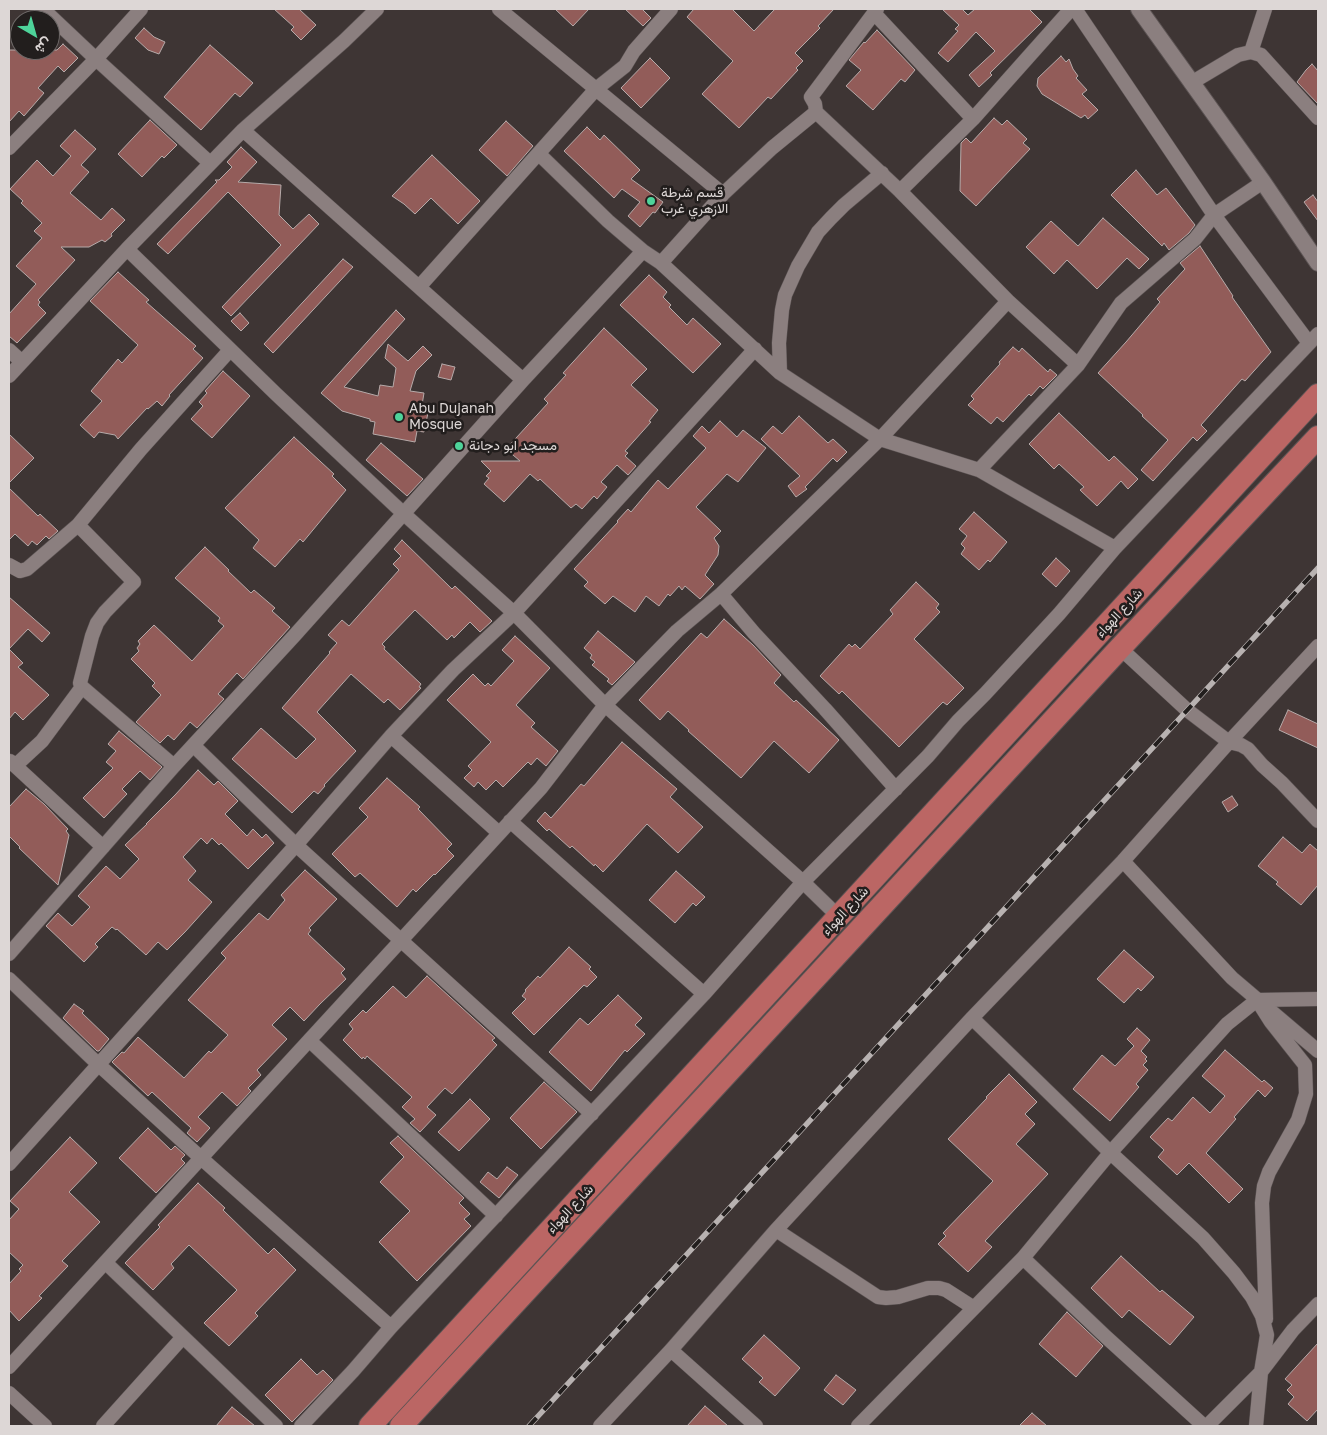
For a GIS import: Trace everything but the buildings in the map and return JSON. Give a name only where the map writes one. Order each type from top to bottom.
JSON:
[{"type":"highway","name":"شارع الهواء","points":[[370,1426],[1318,395]]},
{"type":"highway","name":"شارع الهواء","points":[[401,1426],[1120,648],[1318,437]]},
{"type":"street","points":[[43,9],[96,60],[210,163]]},
{"type":"street","points":[[9,148],[96,60],[142,9]]},
{"type":"street","points":[[9,376],[127,249],[243,130],[344,41],[377,9]]},
{"type":"street","points":[[499,9],[723,194]]},
{"type":"street","points":[[420,287],[596,89],[625,66],[634,51],[671,9]]},
{"type":"street","points":[[301,1426],[391,1327],[704,994],[803,882],[928,756],[958,721],[986,694],[1059,614],[1115,548],[1314,338],[1214,215],[1073,9],[973,118],[900,191]]},
{"type":"street","points":[[1139,9],[1263,182],[1318,263]]},
{"type":"street","points":[[1251,52],[1265,9]]},
{"type":"street","points":[[973,118],[876,11],[811,97],[815,104],[816,112],[882,173],[1008,301],[1078,365]]},
{"type":"street","points":[[1191,84],[1238,55],[1251,52],[1261,55],[1318,118]]},
{"type":"street","points":[[661,263],[723,194],[772,148],[816,112]]},
{"type":"street","points":[[243,130],[523,380]]},
{"type":"street","points":[[539,154],[608,220],[643,251],[661,263],[780,373],[880,439],[979,470],[1115,548]]},
{"type":"street","points":[[780,373],[782,310],[785,295],[798,266],[818,232],[844,205],[882,173]]},
{"type":"street","points":[[979,470],[1078,365],[1121,303],[1195,239],[1214,215],[1263,182]]},
{"type":"street","points":[[127,249],[230,350],[404,514],[514,613],[605,705],[803,882],[839,917]]},
{"type":"street","points":[[9,954],[174,766],[404,514],[523,380],[643,251]]},
{"type":"street","points":[[9,1367],[541,788],[605,705],[677,631],[721,594],[880,439],[1008,301]]},
{"type":"street","points":[[9,1164],[296,845],[391,736],[453,670],[514,613],[755,349]]},
{"type":"street","points":[[9,350],[22,362]]},
{"type":"street","points":[[9,565],[20,571],[27,569],[78,525],[141,450],[230,350]]},
{"type":"street","points":[[78,525],[134,582],[97,623],[80,683],[82,687],[174,766]]},
{"type":"street","points":[[721,594],[896,789]]},
{"type":"street","points":[[600,1426],[671,1350],[776,1230],[972,1018],[1123,861],[1318,646]]},
{"type":"street","points":[[1120,648],[1177,701],[1229,742],[1248,749],[1318,821]]},
{"type":"street","points":[[82,687],[42,741],[12,763],[103,847]]},
{"type":"street","points":[[391,736],[499,833]]},
{"type":"street","points":[[194,746],[296,845],[402,939],[592,1114]]},
{"type":"street","points":[[510,821],[704,994]]},
{"type":"street","points":[[1123,861],[1232,978],[1318,1050]]},
{"type":"street","points":[[9,979],[200,1158],[391,1327]]},
{"type":"street","points":[[858,1426],[1023,1258],[1110,1153],[1226,1024],[1257,1000],[1318,999]]},
{"type":"street","points":[[1256,1426],[1261,1372],[1267,1335],[1262,1203],[1264,1186],[1269,1172],[1298,1120],[1306,1094],[1305,1065],[1257,1000]]},
{"type":"street","points":[[972,1018],[1110,1153],[1203,1238],[1252,1297],[1262,1316],[1267,1335]]},
{"type":"street","points":[[310,1041],[496,1216]]},
{"type":"street","points":[[776,1230],[878,1298],[898,1297],[928,1288],[939,1288],[946,1290],[974,1308]]},
{"type":"street","points":[[1023,1258],[1106,1337],[1205,1426],[1261,1372],[1293,1330],[1318,1304]]},
{"type":"street","points":[[106,1263],[276,1426]]},
{"type":"street","points":[[103,1426],[183,1337]]},
{"type":"street","points":[[671,1350],[756,1426]]},
{"type":"street","points":[[9,1393],[45,1426]]},
{"type":"railway","points":[[529,1426],[1318,568]]},
{"type":"place","name":"قسم شرطة الازهري غرب","points":[[651,201]]},
{"type":"place","name":"Abu Dujanah Mosque","points":[[399,417]]},
{"type":"place","name":"مسجد ابو دجانة","points":[[459,446]]}]
